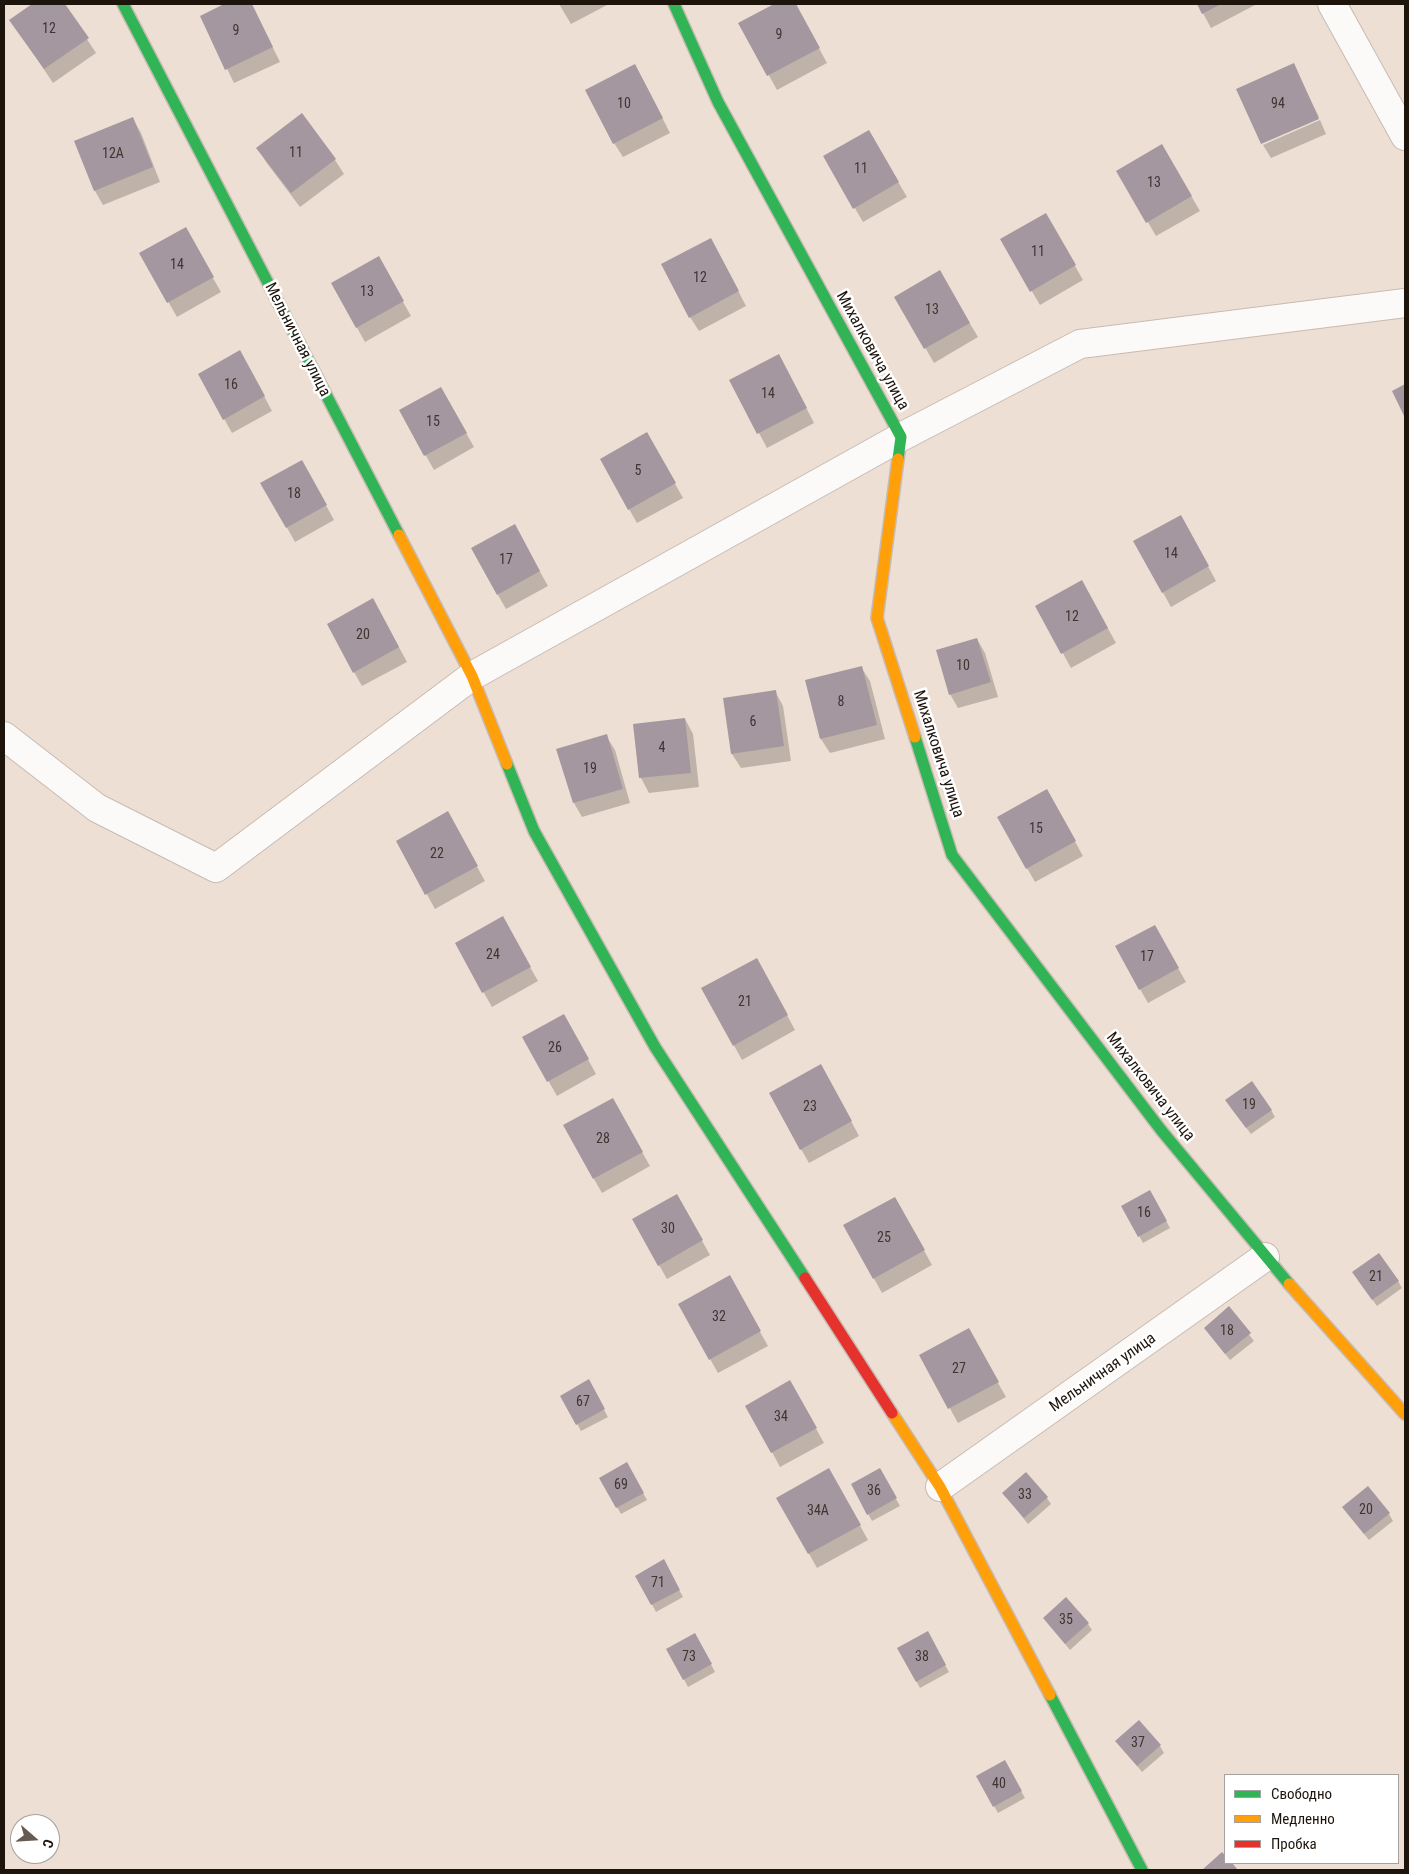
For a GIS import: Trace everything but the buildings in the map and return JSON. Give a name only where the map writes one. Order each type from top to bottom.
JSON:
[{"type":"street","name":"Мельничная улица","points":[[122,4],[472,676],[534,831],[655,1047],[940,1487],[1142,1870]]},
{"type":"street","name":"Михалковича улица","points":[[674,4],[718,102],[901,436],[877,618],[952,855],[1161,1130],[1265,1257],[1405,1414]]},
{"type":"street","points":[[1332,4],[1405,136]]},
{"type":"street","points":[[4,736],[97,808],[216,868],[472,676],[901,436],[1080,344],[1405,303]]},
{"type":"street","name":"Мельничная улица","points":[[940,1487],[1265,1257]]},
{"type":"traffic: fast","points":[[123,4],[399,535]]},
{"type":"traffic: fast","points":[[674,4],[718,102],[901,437],[898,459]]},
{"type":"traffic: fast","points":[[915,737],[952,855],[1161,1130],[1289,1284]]},
{"type":"traffic: fast","points":[[507,764],[534,831],[655,1047],[805,1278]]},
{"type":"traffic: fast","points":[[1050,1695],[1142,1870]]},
{"type":"traffic: slow","points":[[898,459],[877,618],[915,737]]},
{"type":"traffic: slow","points":[[399,535],[472,676],[507,764]]},
{"type":"traffic: slow","points":[[1289,1284],[1405,1414]]},
{"type":"traffic: slow","points":[[892,1413],[940,1487],[1050,1695]]},
{"type":"traffic: jam","points":[[805,1278],[892,1413]]}]
